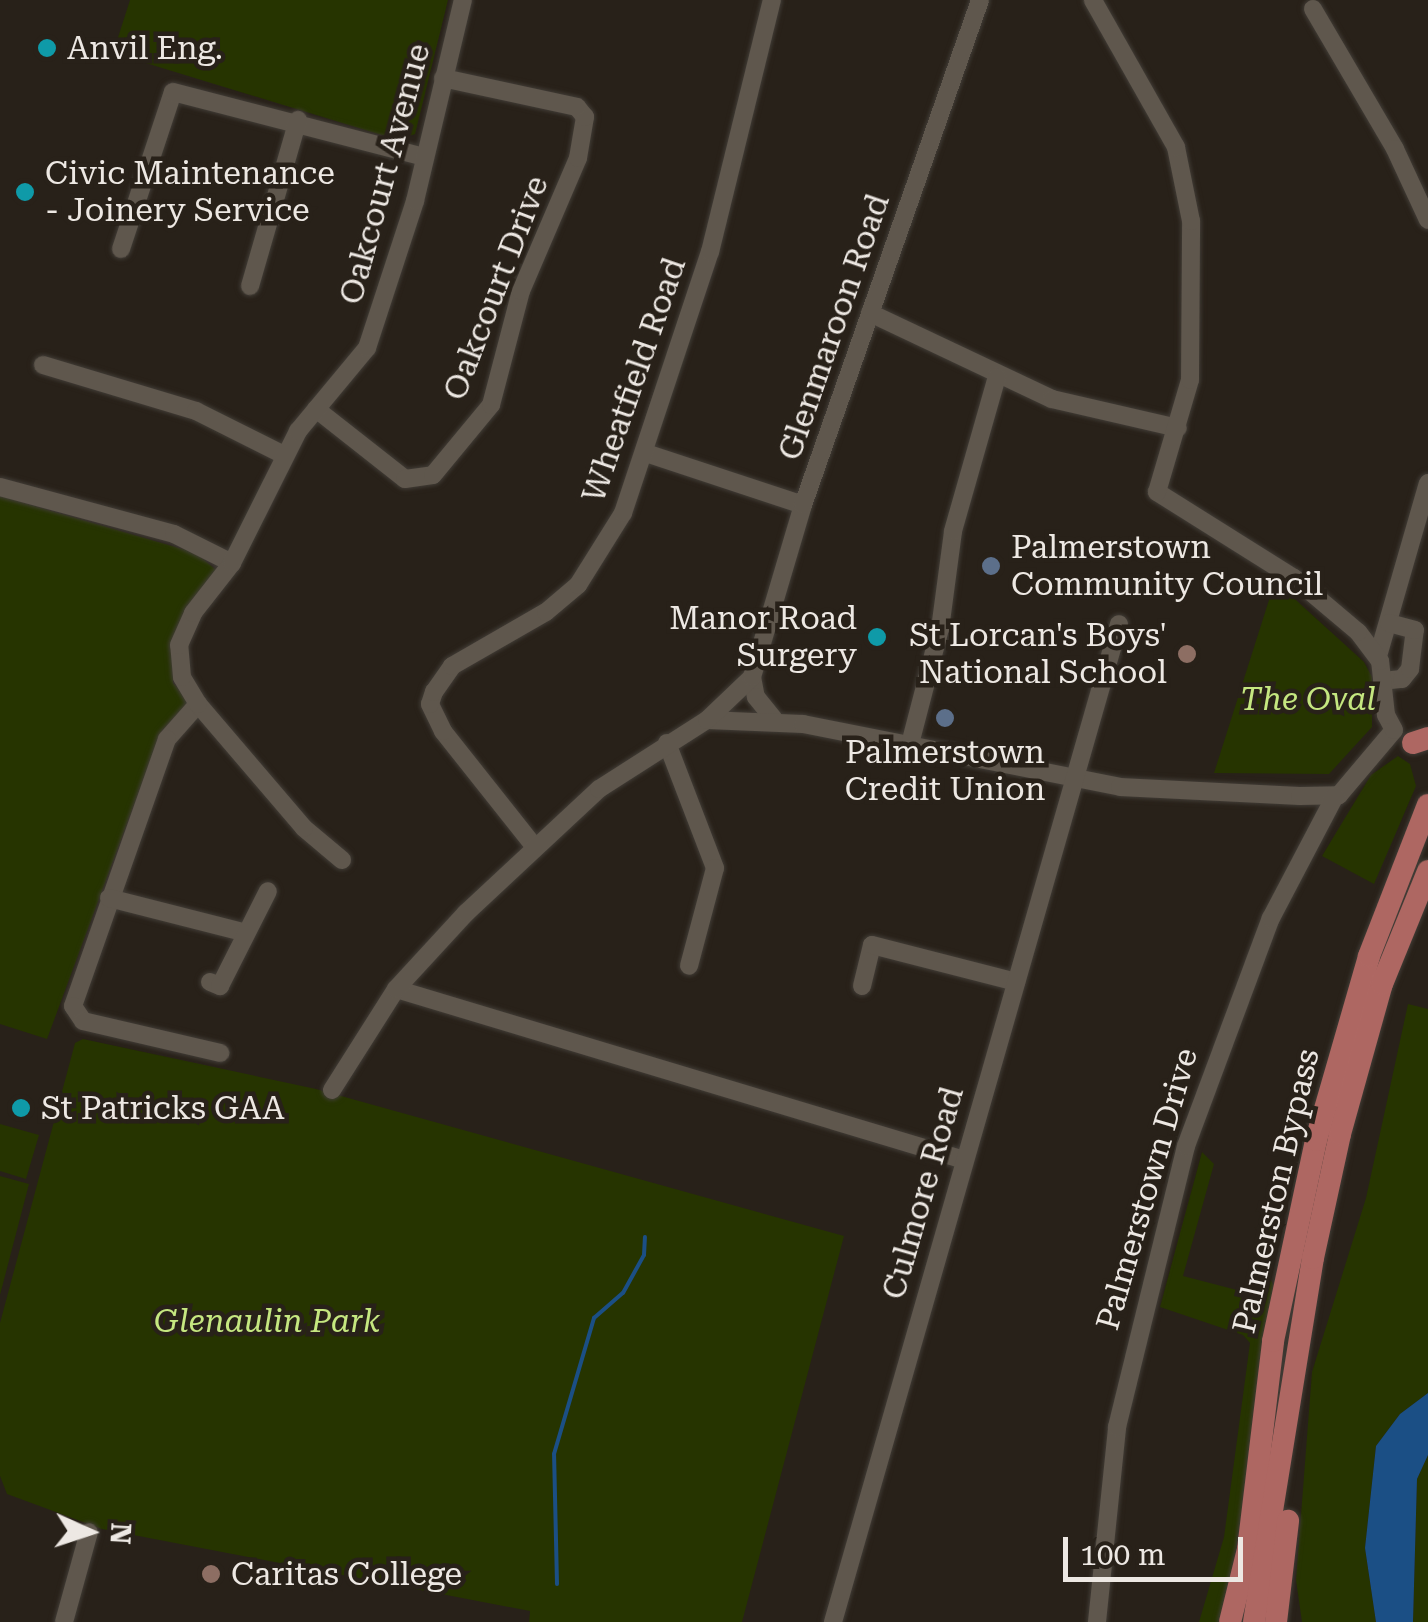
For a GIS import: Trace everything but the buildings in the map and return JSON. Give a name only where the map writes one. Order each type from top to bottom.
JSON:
[{"type":"main road","name":"Palmerston Bypass","points":[[1234,1613],[1273,1342],[1299,1214],[1369,956],[1428,805]]},
{"type":"main road","points":[[1406,858],[1428,845]]},
{"type":"main road","points":[[1254,1622],[1290,1428],[1313,1258],[1340,1134],[1382,984],[1428,872]]},
{"type":"main road","points":[[1276,1622],[1287,1548],[1290,1428]]},
{"type":"street","name":"Oakcourt Avenue","points":[[342,860],[304,828],[198,704],[182,677],[180,645],[192,613],[232,562],[284,455],[316,408],[366,348],[425,157],[463,0]]},
{"type":"street","name":"Wheatfield Road","points":[[534,846],[443,731],[430,704],[452,666],[546,612],[578,585],[624,513],[720,217],[772,0]]},
{"type":"street","name":"Glenmaroon Road","points":[[332,1090],[396,989],[534,846],[599,789],[706,720],[752,676],[803,505],[980,0]]},
{"type":"street","points":[[1093,0],[1163,122],[1183,175],[1192,331],[1190,380],[1157,492],[1294,578],[1378,656]]},
{"type":"street","points":[[1314,9],[1396,149],[1428,220]]},
{"type":"street","name":"Oakcourt Drive","points":[[316,408],[405,479],[433,475],[491,405],[521,290],[578,158],[585,117],[577,107],[443,78]]},
{"type":"street","points":[[120,250],[173,92],[298,120],[425,157]]},
{"type":"street","points":[[250,286],[298,120]]},
{"type":"street","points":[[870,313],[997,377],[1065,402],[1178,428]]},
{"type":"street","points":[[43,365],[196,411],[284,455]]},
{"type":"street","points":[[910,744],[940,629],[953,530],[997,377]]},
{"type":"street","points":[[646,453],[803,505]]},
{"type":"street","points":[[706,720],[774,719],[910,744],[1072,781],[1335,796],[1416,740],[1382,681],[1378,656],[1428,483]]},
{"type":"street","points":[[0,486],[174,534],[232,562]]},
{"type":"street","points":[[1382,681],[1402,679],[1410,669],[1415,630],[1389,623]]},
{"type":"street","name":"Culmore Road","points":[[833,1622],[1119,624]]},
{"type":"street","points":[[752,676],[756,697],[774,719]]},
{"type":"street","points":[[198,704],[167,739],[109,898],[76,1014],[105,1027],[220,1053]]},
{"type":"street","points":[[668,744],[714,868],[689,966]]},
{"type":"street","name":"Palmerstown Drive","points":[[1097,1622],[1116,1428],[1181,1164],[1220,1044],[1271,918],[1335,796]]},
{"type":"street","points":[[210,982],[220,986],[268,891]]},
{"type":"street","points":[[109,898],[246,933]]},
{"type":"street","points":[[862,986],[872,946],[1016,982]]},
{"type":"street","points":[[396,989],[964,1160]]},
{"type":"street","points":[[64,1622],[90,1532]]},
{"type":"green space","points":[[130,0],[448,0],[415,134],[398,140],[113,53]]},
{"type":"green space","points":[[0,496],[196,553],[216,570],[177,629],[173,683],[189,701],[161,732],[47,1039],[0,1024]]},
{"type":"green space","name":"The Oval","points":[[1275,581],[1364,662],[1372,677],[1372,727],[1329,774],[1214,773]]},
{"type":"green space","points":[[1398,756],[1410,764],[1416,786],[1374,884],[1322,856],[1371,775]]},
{"type":"green space","points":[[1408,1004],[1428,1009],[1428,1393],[1400,1414],[1376,1446],[1365,1548],[1376,1622],[1302,1622],[1296,1580],[1312,1372],[1366,1198]]},
{"type":"green space","name":"Glenaulin Park","points":[[83,1039],[316,1089],[844,1236],[742,1622],[529,1622],[530,1611],[102,1529],[7,1494],[0,1476],[0,1323],[75,1043]]},
{"type":"green space","points":[[0,1124],[39,1135],[26,1179],[0,1171]]},
{"type":"green space","points":[[1202,1152],[1214,1164],[1183,1276],[1260,1296],[1269,1276],[1277,1292],[1224,1622],[1199,1622],[1224,1537],[1250,1343],[1243,1335],[1160,1307]]},
{"type":"green space","points":[[0,1176],[29,1184],[0,1295]]},
{"type":"green space","points":[[1428,1455],[1428,1622],[1413,1622],[1417,1479]]},
{"type":"water","points":[[1428,1393],[1428,1455],[1417,1479],[1413,1622],[1376,1622],[1365,1548],[1376,1446],[1400,1414]]},
{"type":"waterway","points":[[557,1584],[554,1454],[594,1318],[623,1293],[644,1255],[645,1237]]},
{"type":"place","name":"Anvil Eng.","points":[[47,48]]},
{"type":"place","name":"Civic Maintenance - Joinery Service","points":[[25,192]]},
{"type":"place","name":"Palmerstown Community Council","points":[[991,566]]},
{"type":"place","name":"Manor Road Surgery","points":[[877,637]]},
{"type":"place","name":"St Lorcan's Boys' National School","points":[[1187,654]]},
{"type":"place","name":"Palmerstown Credit Union","points":[[945,718]]},
{"type":"place","name":"St Patricks GAA","points":[[21,1108]]},
{"type":"place","name":"Caritas College","points":[[211,1574]]}]
